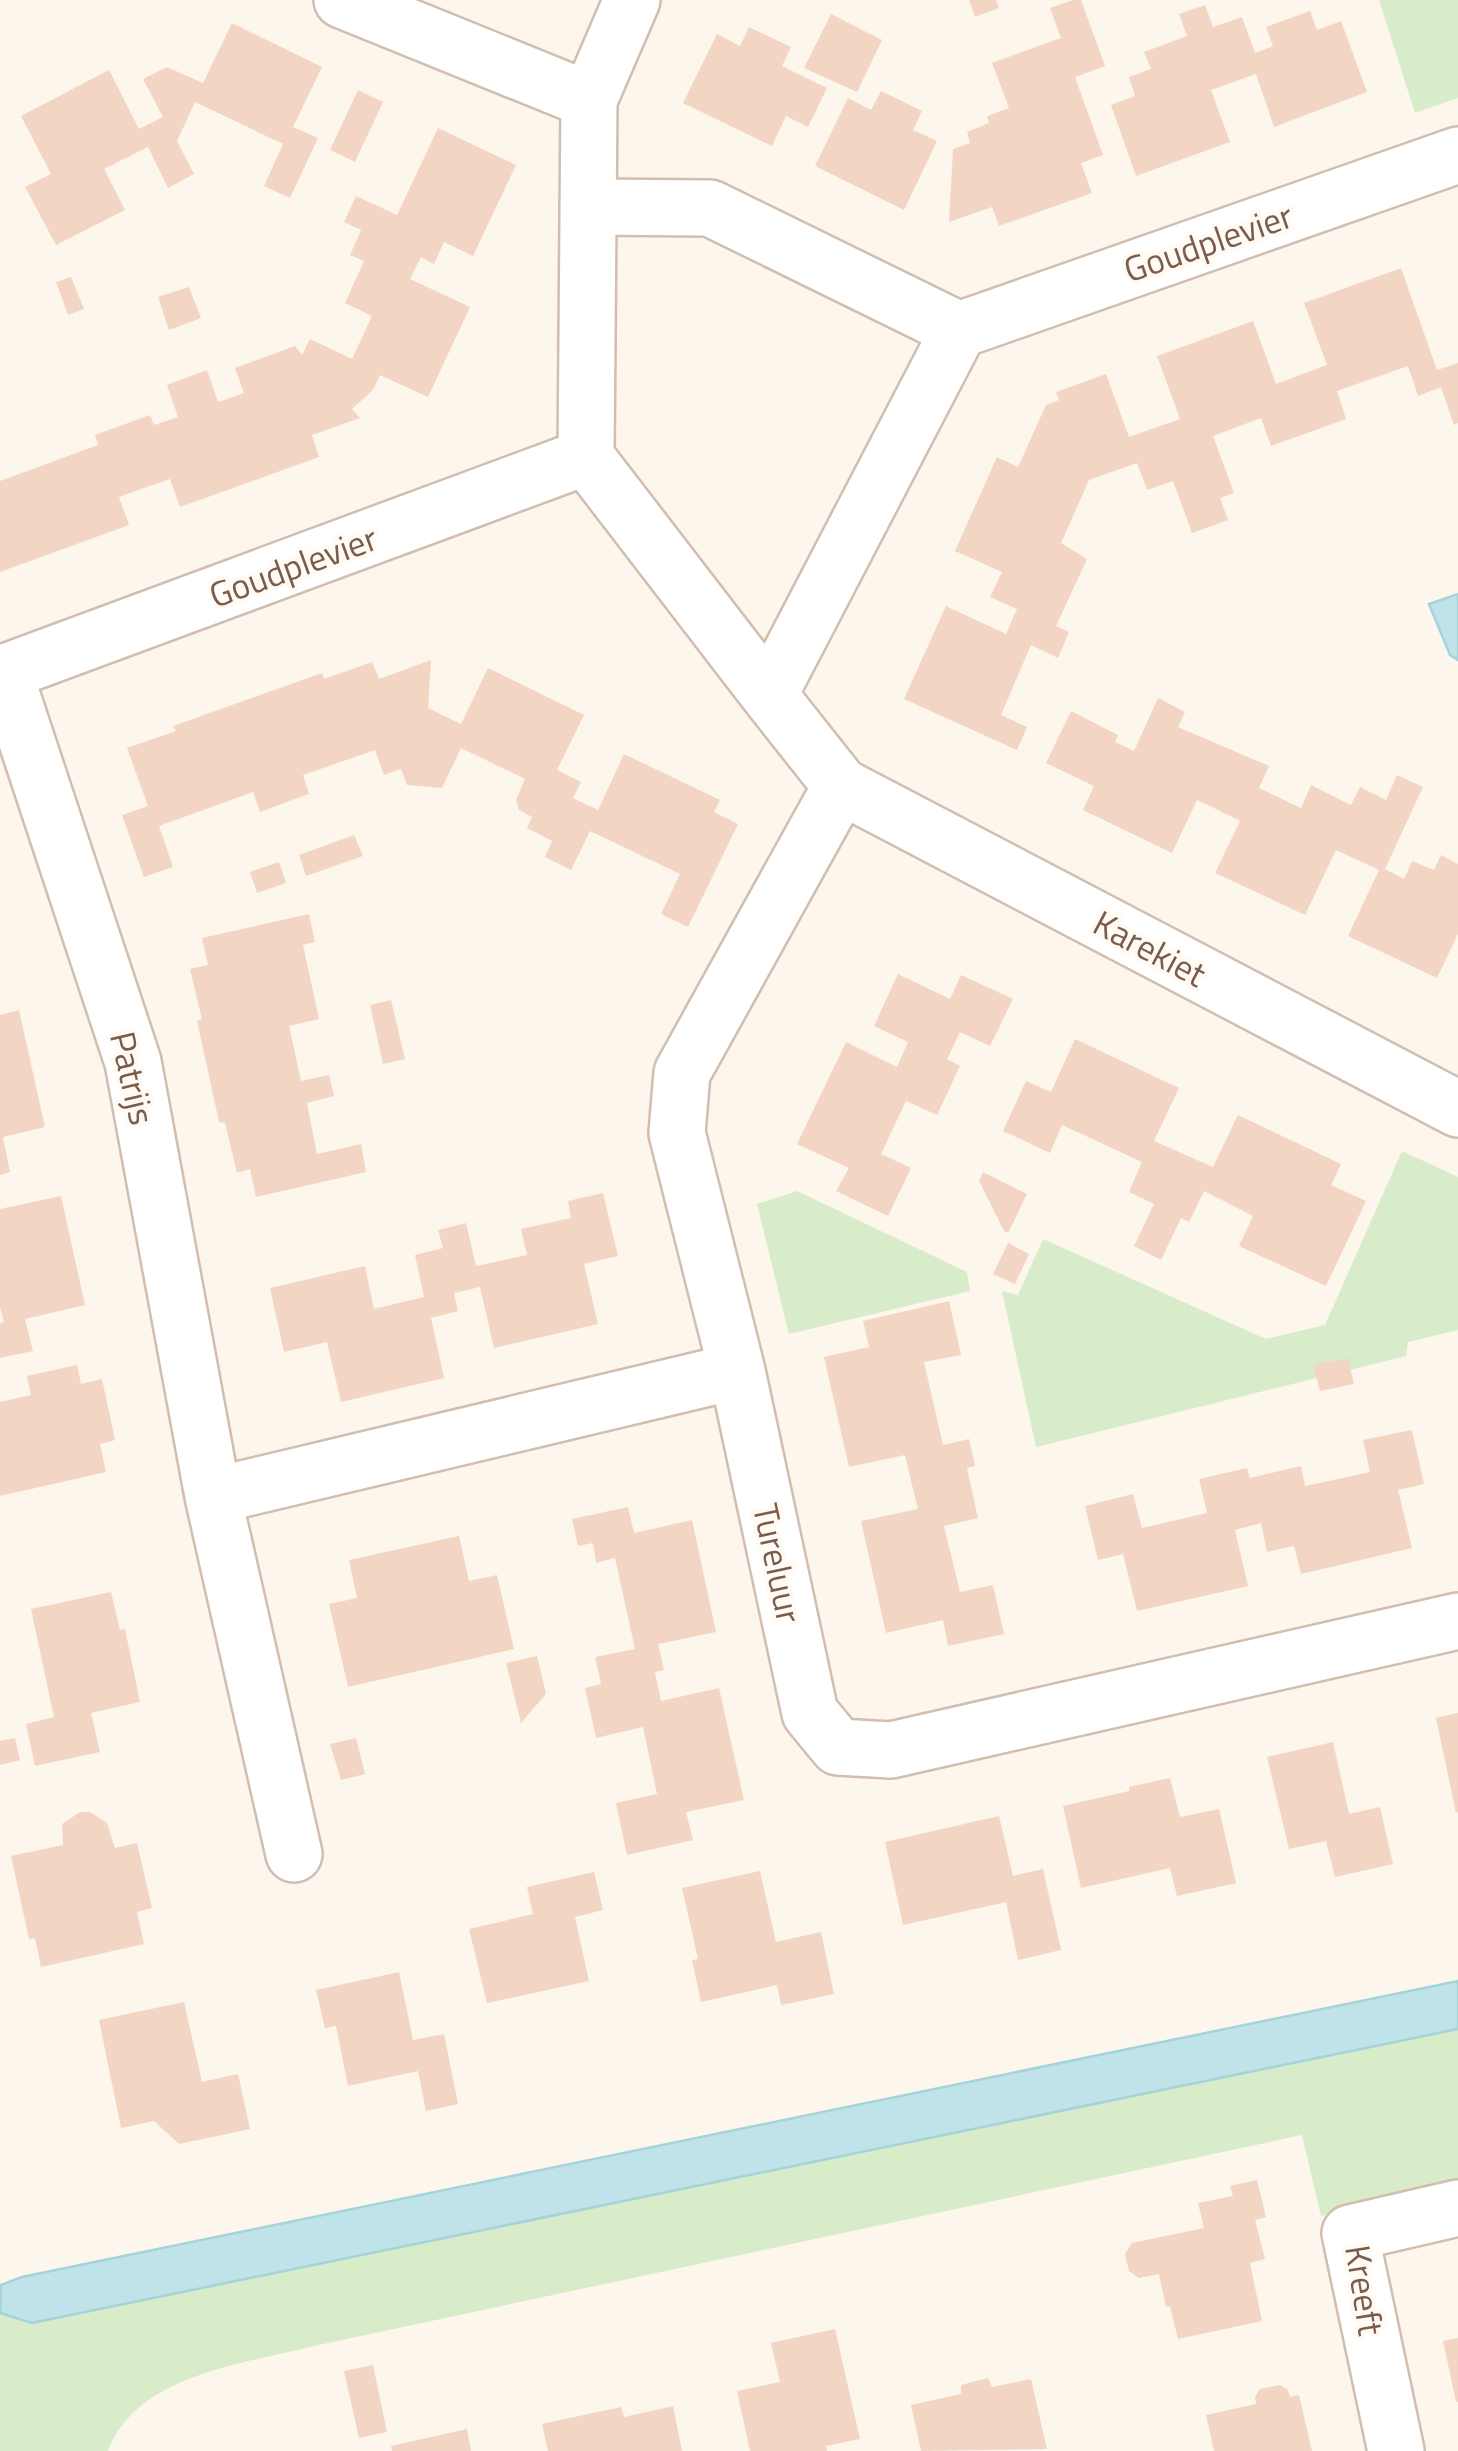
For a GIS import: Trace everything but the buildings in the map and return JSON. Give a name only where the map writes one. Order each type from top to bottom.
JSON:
[{"type":"street","points":[[342,0],[589,100]]},
{"type":"street","points":[[632,0],[589,100],[586,458],[841,786]]},
{"type":"street","name":"Goudplevier","points":[[958,330],[1458,154]]},
{"type":"street","points":[[588,207],[710,208],[958,330],[768,695]]},
{"type":"street","name":"Goudplevier","points":[[2,673],[586,458]]},
{"type":"street","name":"Patrijs","points":[[2,673],[134,1062],[212,1496],[294,1854]]},
{"type":"street","name":"Karekiet","points":[[841,786],[1458,1109]]},
{"type":"street","name":"Tureluur","points":[[841,786],[682,1073],[678,1133],[737,1372],[810,1713],[838,1746],[891,1750],[1458,1622]]},
{"type":"street","points":[[212,1496],[737,1372]]},
{"type":"street","name":"Kreeft","points":[[1396,2451],[1350,2233],[1458,2208]]},
{"type":"green space","points":[[1379,0],[1458,0],[1458,98],[1415,113]]},
{"type":"green space","points":[[1402,1151],[1458,1177],[1458,1330],[1408,1342],[1406,1356],[1036,1447],[1002,1291],[1018,1295],[1043,1239],[1266,1339],[1325,1325]]},
{"type":"green space","points":[[797,1191],[967,1272],[970,1291],[789,1334],[757,1204]]},
{"type":"green space","points":[[1458,2029],[1458,2184],[1321,2216],[1302,2135],[256,2359],[196,2376],[167,2389],[122,2425],[108,2451],[0,2451],[0,2313],[32,2323]]},
{"type":"water","points":[[1458,594],[1458,660],[1450,655],[1429,604]]},
{"type":"water","points":[[1458,1981],[1458,2029],[32,2323],[0,2313],[1,2285],[22,2277]]}]
